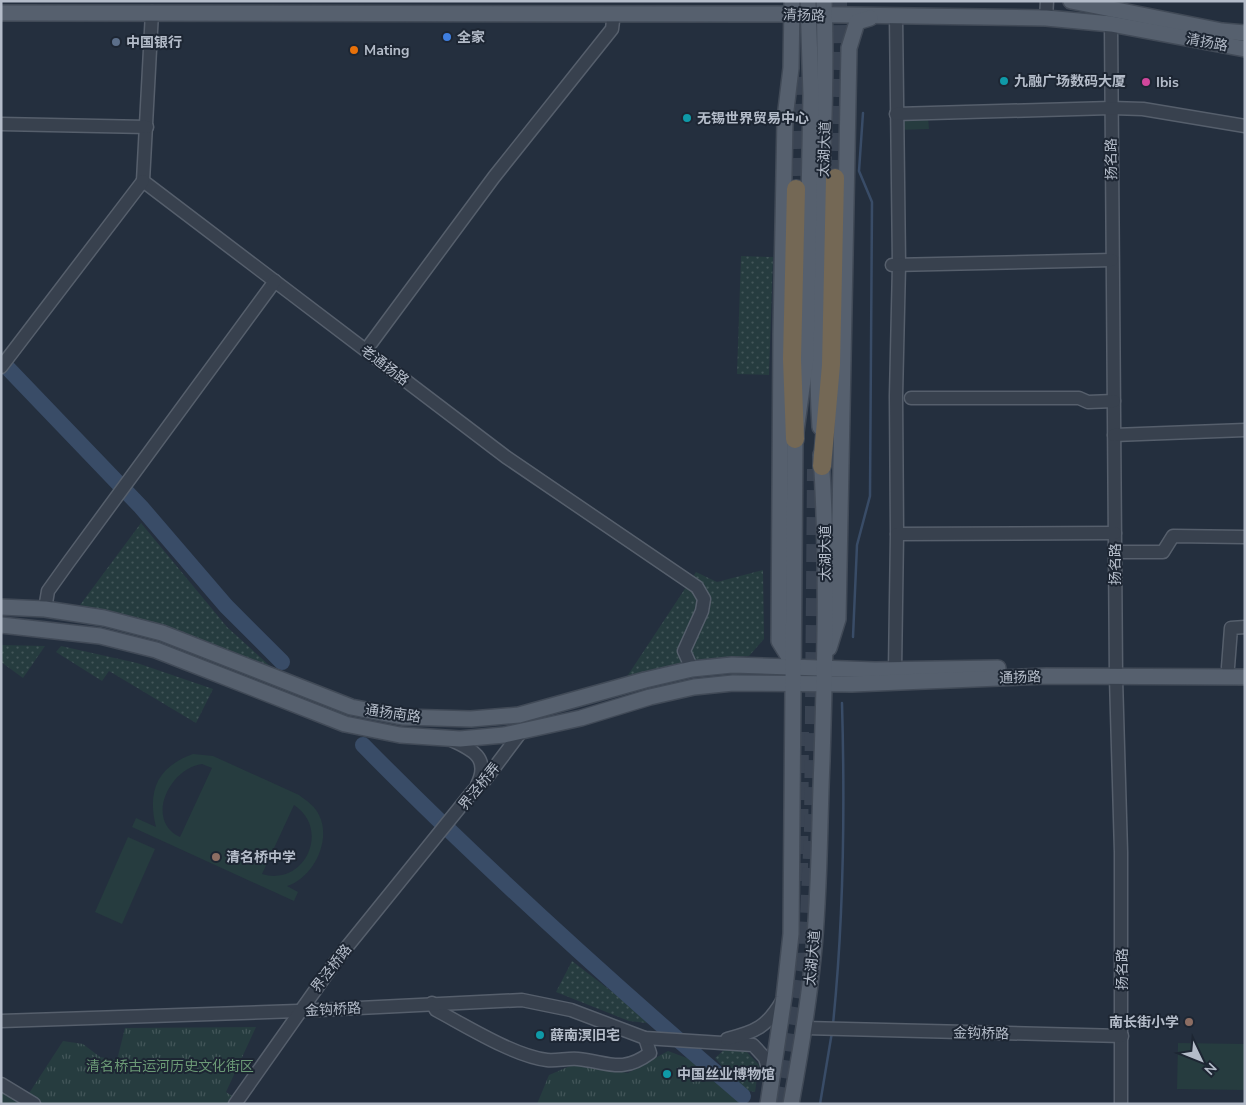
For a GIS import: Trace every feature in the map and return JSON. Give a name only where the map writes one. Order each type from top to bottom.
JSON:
[{"type":"highway","points":[[822,466],[831,365],[836,178]]},
{"type":"highway","points":[[795,439],[792,359],[796,190]]},
{"type":"main road","name":"清扬路","points":[[1071,1],[1222,31],[1245,33]]},
{"type":"main road","name":"清扬路","points":[[1,13],[425,8],[614,13],[808,8],[877,16],[1046,18],[1111,24],[1245,49]]},
{"type":"main road","points":[[792,8],[791,68],[786,118],[781,324],[779,641],[795,667]]},
{"type":"main road","name":"太湖大道","points":[[768,1104],[784,997],[791,934],[795,684],[795,439],[806,358],[812,95],[808,8]]},
{"type":"main road","name":"太湖大道","points":[[791,1104],[805,1028],[814,956],[824,684],[825,498],[816,362],[826,95],[825,9]]},
{"type":"main road","points":[[824,668],[838,618],[849,48],[857,22],[877,16]]},
{"type":"main road","points":[[825,498],[842,408]]},
{"type":"main road","name":"通扬南路","points":[[1,607],[45,609],[104,618],[162,633],[351,707],[402,717],[471,719],[519,715],[692,669],[732,665],[795,667]]},
{"type":"main road","name":"通扬南路","points":[[1,625],[47,628],[119,641],[156,650],[346,724],[400,735],[489,738],[521,732],[694,687],[733,683],[795,684]]},
{"type":"main road","name":"通扬路","points":[[795,667],[1245,677]]},
{"type":"main road","name":"通扬路","points":[[795,684],[1245,667]]},
{"type":"street","points":[[1046,18],[1048,1]]},
{"type":"street","points":[[5,362],[143,181],[152,12]]},
{"type":"street","points":[[366,350],[494,177],[612,29],[614,13]]},
{"type":"street","points":[[894,670],[897,534],[896,17]]},
{"type":"street","name":"扬名路","points":[[1111,24],[1116,673],[1121,852],[1121,1104]]},
{"type":"street","points":[[896,114],[1111,108],[1143,109],[1245,126]]},
{"type":"street","points":[[1,124],[146,127]]},
{"type":"street","name":"老通扬路","points":[[143,181],[506,456],[698,587],[704,598],[702,611],[684,651],[692,669]]},
{"type":"street","points":[[895,265],[1112,260]]},
{"type":"street","points":[[45,609],[48,591],[275,281]]},
{"type":"street","points":[[911,398],[1079,398],[1088,402],[1114,401]]},
{"type":"street","points":[[1114,435],[1245,430]]},
{"type":"street","points":[[897,534],[1115,533]]},
{"type":"street","points":[[1115,552],[1163,552],[1173,536],[1245,537]]},
{"type":"street","points":[[1228,668],[1231,628],[1245,627]]},
{"type":"street","name":"界泾桥弄","points":[[436,839],[473,791],[485,780],[521,732]]},
{"type":"street","points":[[448,738],[476,754],[482,764],[482,774],[473,791]]},
{"type":"street","name":"界泾桥路","points":[[234,1104],[298,1011],[338,958],[436,839]]},
{"type":"street","points":[[712,1042],[750,1033],[764,1025],[774,1015],[784,997]]},
{"type":"street","name":"金钩桥路","points":[[1,1021],[298,1011],[514,1000],[547,1004],[571,1010],[645,1038],[712,1042]]},
{"type":"street","points":[[432,1003],[436,1010],[488,1037],[528,1056],[548,1060],[578,1059],[618,1067],[628,1066],[650,1053],[645,1038]]},
{"type":"street","name":"金钩桥路","points":[[805,1028],[824,1030],[1122,1036]]},
{"type":"street","points":[[712,1042],[753,1045],[765,1058],[771,1080]]},
{"type":"street","points":[[1,1084],[34,1104]]},
{"type":"green space","points":[[928,116],[929,129],[900,130],[899,117]]},
{"type":"green space","points":[[741,256],[773,257],[769,375],[737,374]]},
{"type":"green space","points":[[141,523],[227,627],[271,667],[260,667],[168,627],[80,605]]},
{"type":"green space","points":[[763,570],[764,639],[749,656],[706,661],[626,678],[696,572],[717,582]]},
{"type":"green space","points":[[1,645],[45,646],[23,678],[1,662]]},
{"type":"green space","points":[[61,646],[137,663],[213,689],[196,723],[109,671],[102,681],[56,652]]},
{"type":"green space","points":[[193,754],[213,756],[299,795],[315,809],[322,825],[323,836],[321,846],[318,857],[312,867],[296,882],[287,886],[298,892],[294,901],[132,827],[136,818],[156,827],[153,802],[154,792],[163,773],[181,759]],"holes":[[[202,764],[212,768],[180,837],[169,829],[164,819],[163,807],[166,796],[171,784],[180,775],[190,768]],[[294,805],[305,815],[311,828],[311,841],[308,853],[301,864],[290,872],[277,876],[262,874]]]},
{"type":"green space","points":[[128,837],[155,849],[122,924],[95,912]]},
{"type":"green space","points":[[572,961],[628,1004],[647,1023],[629,1021],[556,992]]},
{"type":"green space","name":"清名桥古运河历史文化街区","points":[[256,1027],[226,1092],[245,1104],[22,1104],[63,1041],[83,1044],[100,1057],[117,1060],[125,1028]]},
{"type":"green space","points":[[1178,1043],[1245,1044],[1245,1090],[1177,1089]]},
{"type":"green space","points":[[724,1050],[746,1051],[759,1065],[755,1092],[744,1090],[715,1058]]},
{"type":"green space","points":[[668,1051],[695,1061],[740,1101],[749,1104],[537,1104],[549,1075],[577,1063],[628,1073]]},
{"type":"green space","points":[[1,1092],[22,1104],[1,1104]]},
{"type":"waterway","points":[[853,637],[857,545],[870,496],[872,202],[859,171],[863,113]]},
{"type":"waterway","points":[[1,361],[141,507],[226,606],[282,662]]},
{"type":"waterway","points":[[833,1024],[843,864],[842,703]]},
{"type":"waterway","points":[[363,745],[455,836],[550,925],[743,1096]]},
{"type":"waterway","points":[[820,1104],[832,1032]]},
{"type":"tunnel","points":[[835,178],[839,51],[838,1]]},
{"type":"tunnel","points":[[794,77],[796,189]]},
{"type":"tunnel","points":[[808,940],[813,829],[816,469]]},
{"type":"tunnel","points":[[799,881],[800,732]]},
{"type":"tunnel","points":[[775,1104],[798,959],[798,924]]},
{"type":"place","name":"全家","points":[[447,37]]},
{"type":"place","name":"中国银行","points":[[116,42]]},
{"type":"place","name":"Mating","points":[[354,50]]},
{"type":"place","name":"九融广场数码大厦","points":[[1004,81]]},
{"type":"place","name":"Ibis","points":[[1146,82]]},
{"type":"place","name":"无锡世界贸易中心","points":[[687,118]]},
{"type":"place","name":"清名桥中学","points":[[216,857]]},
{"type":"place","name":"南长街小学","points":[[1189,1022]]},
{"type":"place","name":"薛南溟旧宅","points":[[540,1035]]},
{"type":"place","name":"中国丝业博物馆","points":[[667,1074]]}]
